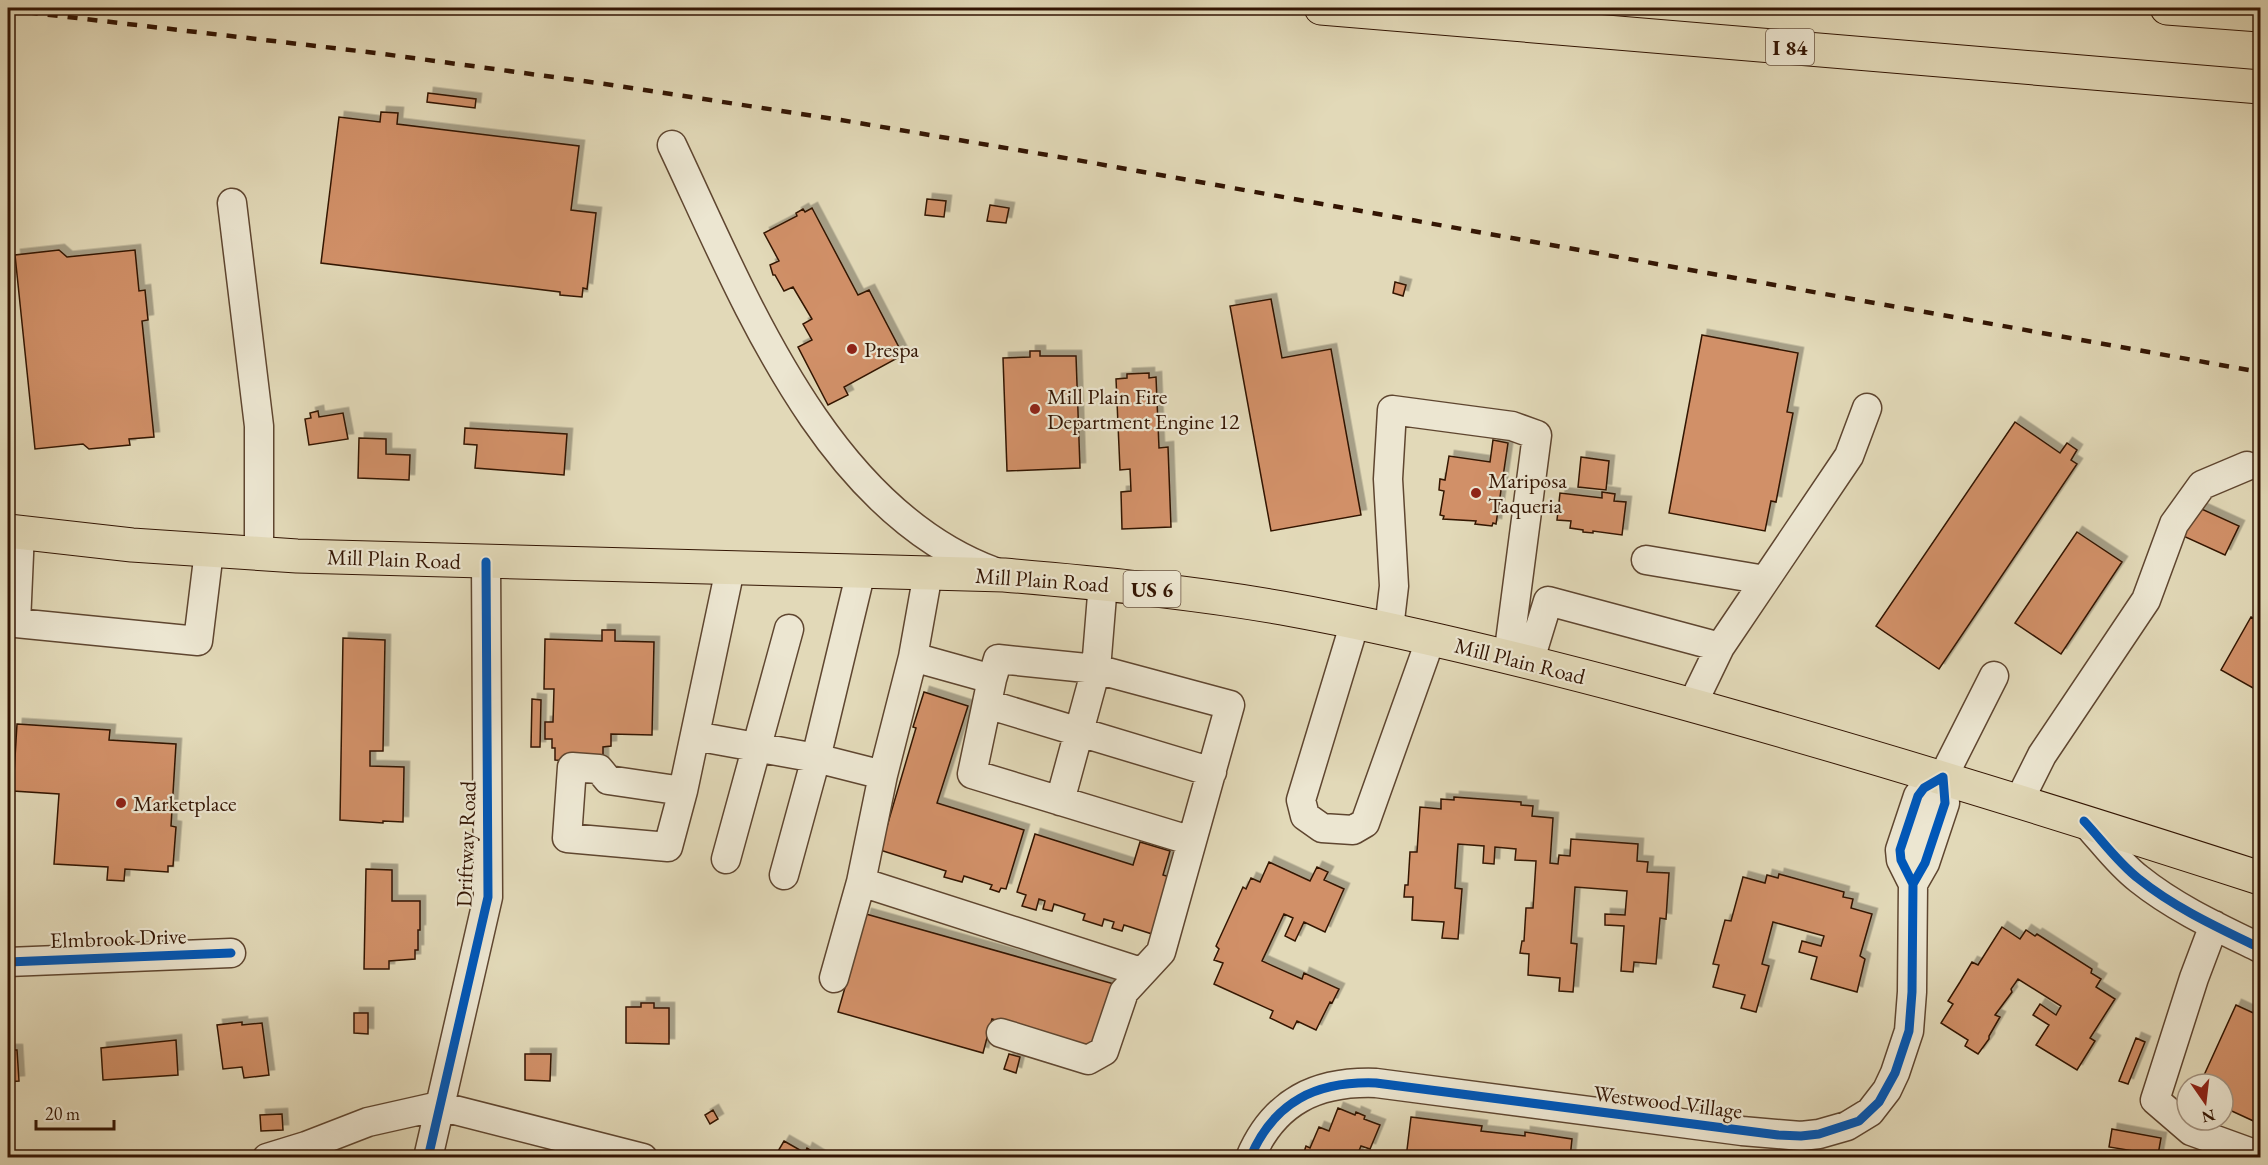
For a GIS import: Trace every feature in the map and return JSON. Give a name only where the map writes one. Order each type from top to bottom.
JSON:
[{"type":"main road","name":"I 84","points":[[1321,8],[2260,87]]},
{"type":"main road","points":[[2167,8],[2260,15]]},
{"type":"main road","name":"Mill Plain Road","points":[[14,532],[132,545],[259,554],[1004,575],[1103,583],[1280,608],[1431,638],[1692,705],[1943,777],[2260,878]]},
{"type":"street","points":[[672,146],[768,344],[811,415],[832,443],[865,482],[929,540],[966,561],[1004,575]]},
{"type":"street","points":[[232,203],[259,426],[259,554]]},
{"type":"street","points":[[1692,705],[1720,647],[1849,456],[1867,408]]},
{"type":"street","points":[[1389,629],[1394,586],[1388,479],[1392,410],[1512,426],[1537,435],[1517,582],[1519,660]]},
{"type":"street","points":[[2019,801],[2042,755],[2146,600],[2174,524],[2202,486],[2247,466]]},
{"type":"street","points":[[14,532],[16,623],[105,633],[198,641],[209,551]]},
{"type":"street","points":[[1646,560],[1765,580]]},
{"type":"street","name":"Driftway Road","points":[[428,1158],[488,897],[486,562]]},
{"type":"street","points":[[683,791],[730,569]]},
{"type":"street","points":[[784,875],[816,758],[861,571]]},
{"type":"street","points":[[834,978],[861,882],[883,775],[913,657],[927,573]]},
{"type":"street","points":[[1060,801],[1096,669],[1103,583]]},
{"type":"street","points":[[1519,660],[1548,601],[1720,647]]},
{"type":"street","points":[[1356,622],[1301,800],[1305,816],[1322,828],[1353,830],[1365,824],[1431,638]]},
{"type":"street","points":[[726,859],[789,629]]},
{"type":"street","points":[[913,657],[1079,731],[1212,772]]},
{"type":"street","points":[[1001,1033],[1088,1060],[1104,1051],[1124,992],[1161,952],[1230,705],[1096,669],[998,658],[972,774],[1192,841]]},
{"type":"street","points":[[1943,777],[1994,676]]},
{"type":"street","points":[[695,736],[816,758],[883,775]]},
{"type":"street","name":"Westwood Village","points":[[1250,1158],[1262,1134],[1284,1108],[1313,1092],[1343,1083],[1376,1083],[1778,1146],[1847,1126],[1870,1112],[1887,1090],[1909,1031],[1912,992],[1913,884],[1925,863],[1945,803],[1943,777]]},
{"type":"street","name":"Mill Plain Road","points":[[2084,821],[2137,878],[2158,893],[2214,925],[2260,948]]},
{"type":"street","points":[[861,882],[1141,972]]},
{"type":"street","points":[[2214,925],[2194,978],[2156,1100],[2191,1131],[2260,1156]]},
{"type":"street","name":"Elmbrook Drive","points":[[8,962],[231,953]]},
{"type":"street","points":[[267,1158],[368,1122],[439,1106],[643,1158]]},
{"type":"building","points":[[428,93],[476,99],[475,108],[427,102]]},
{"type":"building","points":[[381,112],[398,113],[397,124],[579,146],[571,210],[596,213],[587,289],[583,288],[582,297],[560,295],[560,292],[321,263],[339,117],[380,122]]},
{"type":"building","points":[[927,199],[946,201],[944,217],[925,215]]},
{"type":"building","points":[[990,205],[1009,208],[1006,223],[987,221]]},
{"type":"building","points":[[812,208],[858,295],[869,290],[903,355],[844,387],[848,395],[828,405],[798,347],[812,340],[803,324],[812,319],[793,287],[784,291],[773,275],[770,265],[779,261],[764,233],[797,216],[796,213],[803,209],[805,212]]},
{"type":"building","points":[[59,250],[67,257],[135,250],[139,291],[145,290],[148,320],[142,321],[154,437],[129,439],[130,445],[89,449],[83,444],[35,449],[15,255]]},
{"type":"building","points":[[1395,282],[1406,285],[1403,296],[1393,293]]},
{"type":"building","points":[[1271,299],[1282,358],[1331,349],[1361,515],[1271,531],[1230,306]]},
{"type":"building","points":[[1702,335],[1798,353],[1787,412],[1793,413],[1776,502],[1771,501],[1765,531],[1669,513]]},
{"type":"building","points":[[1030,351],[1040,351],[1040,356],[1076,356],[1080,468],[1007,471],[1003,358],[1030,357]]},
{"type":"building","points":[[1149,373],[1149,378],[1156,377],[1159,448],[1168,447],[1171,527],[1122,529],[1121,492],[1131,491],[1130,469],[1120,470],[1116,379],[1127,378],[1127,374]]},
{"type":"building","points":[[318,411],[319,417],[343,413],[348,439],[309,445],[305,419],[311,418],[310,413]]},
{"type":"building","points":[[2015,422],[2060,453],[2067,443],[2077,450],[2071,460],[2077,464],[1939,669],[1876,626]]},
{"type":"building","points":[[465,428],[567,434],[564,475],[475,468],[477,445],[464,444]]},
{"type":"building","points":[[359,438],[386,439],[386,454],[410,455],[409,480],[358,478]]},
{"type":"building","points":[[1493,440],[1508,443],[1496,524],[1493,523],[1492,526],[1475,524],[1476,521],[1443,519],[1444,516],[1440,515],[1444,491],[1439,490],[1440,479],[1445,480],[1449,456],[1490,462]]},
{"type":"building","points":[[1581,457],[1609,461],[1606,490],[1578,487]]},
{"type":"building","points":[[1602,492],[1615,494],[1614,501],[1626,502],[1622,535],[1583,532],[1583,530],[1570,528],[1571,521],[1557,520],[1560,493],[1602,498]]},
{"type":"building","points":[[2195,506],[2239,526],[2225,555],[2181,535]]},
{"type":"building","points":[[2077,532],[2122,562],[2061,654],[2015,623]]},
{"type":"building","points":[[2251,617],[2260,622],[2260,675],[2253,688],[2221,670]]},
{"type":"building","points":[[602,630],[615,630],[615,641],[654,642],[652,735],[611,734],[611,746],[603,747],[603,762],[555,760],[552,739],[545,739],[545,722],[553,722],[554,689],[544,689],[545,639],[602,641]]},
{"type":"building","points":[[343,638],[385,640],[383,751],[370,751],[370,766],[404,767],[403,822],[340,820]]},
{"type":"building","points":[[924,692],[968,706],[937,803],[1024,830],[1006,889],[1001,888],[999,892],[990,889],[992,885],[964,876],[962,882],[944,877],[946,871],[880,850],[916,728],[913,727]]},
{"type":"building","points":[[532,699],[541,700],[540,747],[531,747]]},
{"type":"building","points":[[17,724],[110,730],[109,740],[176,744],[171,826],[176,827],[173,866],[168,866],[168,872],[125,869],[124,881],[107,880],[108,867],[54,864],[59,794],[13,791]]},
{"type":"building","points":[[1454,797],[1521,802],[1521,805],[1533,806],[1532,816],[1553,818],[1550,863],[1558,864],[1559,855],[1570,856],[1571,839],[1638,844],[1637,861],[1648,862],[1647,872],[1669,873],[1666,919],[1660,918],[1656,964],[1634,962],[1633,972],[1621,971],[1624,926],[1605,925],[1605,914],[1625,915],[1627,891],[1575,887],[1571,943],[1577,944],[1573,992],[1559,991],[1560,978],[1528,975],[1529,954],[1520,953],[1522,941],[1524,941],[1526,908],[1533,908],[1536,861],[1515,860],[1516,849],[1495,847],[1494,864],[1483,863],[1484,846],[1458,844],[1455,888],[1462,889],[1458,939],[1442,938],[1444,922],[1412,920],[1413,897],[1404,897],[1405,885],[1408,885],[1410,852],[1417,852],[1420,807],[1441,809],[1441,799],[1454,800]]},
{"type":"building","points":[[1035,834],[1133,865],[1140,842],[1170,851],[1163,875],[1170,877],[1152,934],[1124,925],[1122,931],[1112,928],[1114,922],[1104,919],[1102,926],[1083,920],[1085,914],[1054,904],[1052,911],[1043,909],[1045,901],[1039,899],[1036,910],[1022,906],[1026,895],[1017,892]]},
{"type":"building","points":[[1269,862],[1310,881],[1317,867],[1328,872],[1324,880],[1344,889],[1325,932],[1304,922],[1295,941],[1285,936],[1293,918],[1284,914],[1262,961],[1302,979],[1304,973],[1339,989],[1316,1030],[1297,1021],[1293,1029],[1270,1018],[1273,1011],[1214,984],[1223,963],[1214,960],[1219,949],[1216,946],[1243,887],[1246,889],[1251,878],[1260,882]]},
{"type":"building","points":[[366,869],[392,870],[392,901],[420,901],[420,930],[418,930],[418,950],[415,950],[415,959],[389,961],[389,969],[364,969]]},
{"type":"building","points":[[1779,874],[1844,892],[1843,897],[1853,899],[1851,908],[1872,914],[1860,956],[1865,959],[1857,992],[1811,979],[1817,957],[1799,952],[1802,941],[1821,946],[1824,936],[1773,922],[1762,964],[1769,966],[1756,1012],[1741,1008],[1745,995],[1713,987],[1719,965],[1713,964],[1725,920],[1731,921],[1743,877],[1765,883],[1767,875],[1778,878]]},
{"type":"building","points":[[866,914],[1114,984],[1096,1048],[992,1019],[983,1053],[838,1012]]},
{"type":"building","points":[[2002,927],[2020,939],[2026,930],[2035,936],[2037,934],[2092,969],[2091,973],[2101,979],[2096,987],[2115,999],[2090,1038],[2095,1041],[2077,1070],[2036,1045],[2049,1025],[2033,1015],[2040,1004],[2056,1015],[2061,1006],[2018,979],[2011,989],[2012,992],[1995,1015],[2000,1017],[1978,1054],[1965,1046],[1968,1040],[1941,1023],[1953,1004],[1948,1001],[1972,962],[1978,965]]},
{"type":"building","points":[[641,1003],[654,1003],[654,1008],[669,1008],[669,1044],[626,1043],[626,1007],[641,1007]]},
{"type":"building","points":[[2236,1005],[2260,1016],[2260,1124],[2235,1113],[2235,1072],[2205,1072]]},
{"type":"building","points":[[354,1013],[368,1013],[368,1034],[354,1033]]},
{"type":"building","points":[[242,1022],[242,1025],[262,1023],[269,1075],[244,1078],[242,1067],[223,1069],[217,1025]]},
{"type":"building","points":[[2136,1038],[2145,1042],[2128,1084],[2119,1081]]},
{"type":"building","points":[[176,1040],[178,1075],[103,1080],[101,1048]]},
{"type":"building","points":[[8,1050],[17,1050],[19,1081],[8,1082]]},
{"type":"building","points":[[525,1054],[551,1054],[550,1081],[525,1080]]},
{"type":"building","points":[[1009,1054],[1020,1057],[1016,1073],[1004,1069]]},
{"type":"building","points":[[1338,1108],[1355,1115],[1356,1112],[1365,1116],[1364,1119],[1380,1125],[1370,1149],[1361,1146],[1356,1158],[1302,1158],[1306,1146],[1310,1148],[1319,1127],[1329,1131]]},
{"type":"building","points":[[713,1110],[718,1119],[710,1124],[705,1115]]},
{"type":"building","points":[[282,1114],[283,1130],[261,1131],[260,1115]]},
{"type":"building","points":[[1411,1117],[1482,1126],[1481,1131],[1525,1136],[1525,1132],[1572,1139],[1570,1158],[1406,1158]]},
{"type":"building","points":[[2112,1129],[2161,1138],[2158,1155],[2109,1147]]},
{"type":"building","points":[[784,1141],[805,1153],[807,1148],[823,1158],[774,1158]]},
{"type":"railway","points":[[8,10],[376,53],[605,84],[841,120],[1071,159],[2260,372]]},
{"type":"cycle path","points":[[428,1158],[488,897],[486,562]]},
{"type":"cycle path","points":[[1250,1158],[1260,1138],[1272,1122],[1300,1098],[1335,1086],[1355,1083],[1376,1083],[1778,1135],[1819,1134],[1859,1121],[1879,1102],[1895,1073],[1909,1031],[1912,992],[1913,884],[1901,860],[1900,850],[1918,796],[1924,788],[1943,777],[1945,803],[1925,863],[1913,884]]},
{"type":"cycle path","points":[[2084,821],[2124,866],[2139,879],[2198,917],[2260,948]]},
{"type":"cycle path","points":[[8,962],[231,953]]},
{"type":"place","name":"Prespa","points":[[852,349]]},
{"type":"place","name":"Mill Plain Fire Department Engine 12","points":[[1035,409]]},
{"type":"place","name":"Mariposa Taqueria","points":[[1476,493]]},
{"type":"place","name":"Marketplace","points":[[121,803]]}]
